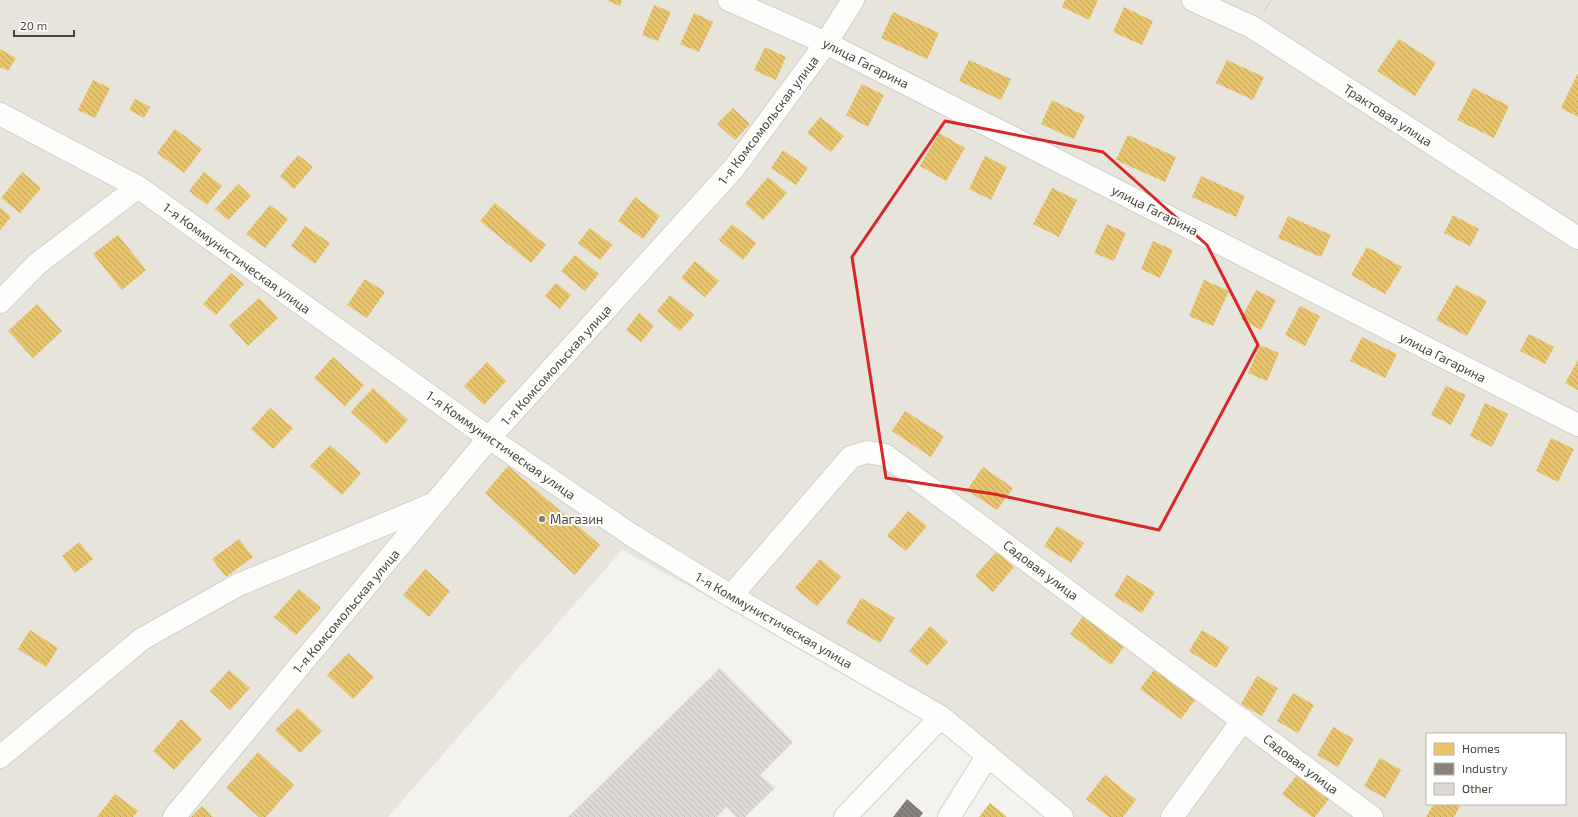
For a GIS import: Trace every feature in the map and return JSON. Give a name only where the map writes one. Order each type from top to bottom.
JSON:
[{"type":"street","name":"улица Гагарина","points":[[729,0],[826,43],[1578,425]]},
{"type":"street","name":"1-я Комсомольская улица","points":[[174,817],[489,438],[734,168],[826,43],[853,0]]},
{"type":"street","name":"Трактовая улица","points":[[1193,0],[1252,28],[1578,238]]},
{"type":"street","name":"1-я Коммунистическая улица","points":[[0,114],[138,187],[489,438],[633,536],[731,596],[941,717],[1062,817]]},
{"type":"street","points":[[0,302],[37,264],[138,187]]},
{"type":"street","points":[[0,282],[37,264]]},
{"type":"street","name":"Садовая улица","points":[[731,596],[851,457],[867,452],[885,455],[1372,817]]},
{"type":"street","points":[[0,757],[142,638],[238,585],[436,503]]},
{"type":"street","points":[[845,817],[941,717]]},
{"type":"street","points":[[1172,817],[1243,720]]},
{"type":"street","points":[[949,817],[988,755]]},
{"type":"highlighted area","points":[[945,121],[1103,152],[1207,245],[1258,345],[1159,530],[994,494],[886,478],[852,257]]},
{"type":"shaded area","points":[[0,0],[1578,0],[1578,817],[1065,817],[952,729],[622,550],[388,817],[0,817]]},
{"type":"building: Homes","points":[[622,0],[620,6],[608,1]]},
{"type":"building: Homes","points":[[1065,0],[1098,0],[1089,20],[1062,7]]},
{"type":"building: Homes","points":[[654,5],[671,12],[658,41],[642,35]]},
{"type":"building: Homes","points":[[1124,7],[1153,21],[1142,45],[1113,32]]},
{"type":"building: Homes","points":[[893,12],[939,33],[927,59],[881,38]]},
{"type":"building: Homes","points":[[694,13],[713,22],[699,52],[680,44]]},
{"type":"building: Homes","points":[[1399,39],[1436,63],[1415,96],[1377,71]]},
{"type":"building: Homes","points":[[765,47],[786,57],[776,80],[754,70]]},
{"type":"building: Homes","points":[[0,49],[16,58],[8,71],[0,67]]},
{"type":"building: Homes","points":[[969,60],[1011,79],[1001,100],[959,81]]},
{"type":"building: Homes","points":[[1227,60],[1264,77],[1253,100],[1216,83]]},
{"type":"building: Homes","points":[[1578,73],[1578,117],[1561,108]]},
{"type":"building: Homes","points":[[93,80],[110,88],[95,118],[78,110]]},
{"type":"building: Homes","points":[[862,84],[884,95],[868,127],[846,115]]},
{"type":"building: Homes","points":[[1473,88],[1509,106],[1494,138],[1457,120]]},
{"type":"building: Homes","points":[[135,99],[150,107],[144,118],[129,110]]},
{"type":"building: Homes","points":[[1052,100],[1085,116],[1074,139],[1041,124]]},
{"type":"building: Homes","points":[[733,108],[750,124],[735,140],[717,124]]},
{"type":"building: Homes","points":[[820,117],[844,136],[831,152],[807,133]]},
{"type":"building: Homes","points":[[175,129],[202,149],[184,173],[157,153]]},
{"type":"building: Homes","points":[[939,133],[965,148],[946,181],[920,166]]},
{"type":"building: Homes","points":[[1128,135],[1176,157],[1165,182],[1116,160]]},
{"type":"building: Homes","points":[[783,150],[808,168],[796,185],[771,168]]},
{"type":"building: Homes","points":[[298,155],[313,167],[294,189],[280,176]]},
{"type":"building: Homes","points":[[985,156],[1007,167],[991,200],[969,189]]},
{"type":"building: Homes","points":[[22,172],[41,188],[20,213],[1,198]]},
{"type":"building: Homes","points":[[204,172],[222,186],[207,205],[189,191]]},
{"type":"building: Homes","points":[[1201,176],[1245,196],[1236,217],[1192,197]]},
{"type":"building: Homes","points":[[768,177],[787,193],[763,220],[745,204]]},
{"type":"building: Homes","points":[[238,184],[251,196],[228,220],[215,209]]},
{"type":"building: Homes","points":[[1052,188],[1077,200],[1059,237],[1033,224]]},
{"type":"building: Homes","points":[[635,197],[660,216],[643,239],[618,221]]},
{"type":"building: Homes","points":[[495,203],[546,245],[531,263],[480,221]]},
{"type":"building: Homes","points":[[270,205],[288,219],[265,248],[246,234]]},
{"type":"building: Homes","points":[[0,207],[11,217],[0,230]]},
{"type":"building: Homes","points":[[1453,215],[1479,229],[1470,246],[1444,233]]},
{"type":"building: Homes","points":[[1288,216],[1331,235],[1321,257],[1278,238]]},
{"type":"building: Homes","points":[[732,224],[756,243],[743,260],[719,240]]},
{"type":"building: Homes","points":[[1107,224],[1126,233],[1114,261],[1094,253]]},
{"type":"building: Homes","points":[[305,226],[330,243],[315,264],[291,246]]},
{"type":"building: Homes","points":[[590,228],[612,245],[600,260],[578,243]]},
{"type":"building: Homes","points":[[118,235],[146,270],[122,290],[93,254]]},
{"type":"building: Homes","points":[[1153,241],[1173,250],[1160,278],[1141,269]]},
{"type":"building: Homes","points":[[1367,247],[1402,267],[1385,294],[1351,275]]},
{"type":"building: Homes","points":[[575,255],[599,274],[585,291],[561,271]]},
{"type":"building: Homes","points":[[695,261],[719,281],[705,297],[681,278]]},
{"type":"building: Homes","points":[[231,273],[244,284],[216,315],[203,304]]},
{"type":"building: Homes","points":[[365,279],[385,292],[367,318],[347,305]]},
{"type":"building: Homes","points":[[1204,280],[1229,291],[1213,326],[1189,316]]},
{"type":"building: Homes","points":[[556,283],[571,295],[560,309],[545,296]]},
{"type":"building: Homes","points":[[1456,285],[1487,301],[1467,336],[1436,320]]},
{"type":"building: Homes","points":[[1256,290],[1276,300],[1261,330],[1241,319]]},
{"type":"building: Homes","points":[[670,295],[694,315],[680,331],[657,311]]},
{"type":"building: Homes","points":[[259,298],[278,318],[248,346],[229,325]]},
{"type":"building: Homes","points":[[37,304],[62,331],[33,358],[8,331]]},
{"type":"building: Homes","points":[[1300,306],[1320,316],[1305,346],[1285,335]]},
{"type":"building: Homes","points":[[639,313],[654,326],[641,342],[626,330]]},
{"type":"building: Homes","points":[[1529,334],[1554,347],[1545,364],[1520,351]]},
{"type":"building: Homes","points":[[1362,337],[1397,354],[1385,378],[1350,361]]},
{"type":"building: Homes","points":[[1260,345],[1279,353],[1267,381],[1248,373]]},
{"type":"building: Homes","points":[[333,357],[364,385],[345,406],[314,378]]},
{"type":"building: Homes","points":[[1578,360],[1578,390],[1565,383]]},
{"type":"building: Homes","points":[[487,362],[506,381],[484,405],[464,386]]},
{"type":"building: Homes","points":[[1446,386],[1466,395],[1451,425],[1431,415]]},
{"type":"building: Homes","points":[[373,388],[408,420],[386,444],[351,412]]},
{"type":"building: Homes","points":[[1485,403],[1508,414],[1492,447],[1470,436]]},
{"type":"building: Homes","points":[[270,408],[293,428],[273,449],[251,429]]},
{"type":"building: Homes","points":[[905,411],[944,436],[931,457],[892,431]]},
{"type":"building: Homes","points":[[1551,438],[1574,449],[1558,482],[1536,471]]},
{"type":"building: Homes","points":[[330,445],[361,473],[342,495],[310,466]]},
{"type":"building: Homes","name":"Магазин","points":[[508,466],[600,545],[575,575],[485,493]]},
{"type":"building: Homes","points":[[983,467],[1013,488],[997,510],[967,490]]},
{"type":"building: Homes","points":[[908,511],[927,526],[906,551],[887,536]]},
{"type":"building: Homes","points":[[1057,526],[1084,543],[1071,563],[1044,546]]},
{"type":"building: Homes","points":[[239,539],[253,557],[226,577],[212,559]]},
{"type":"building: Homes","points":[[79,542],[93,559],[75,573],[62,556]]},
{"type":"building: Homes","points":[[996,552],[1014,567],[993,592],[975,576]]},
{"type":"building: Homes","points":[[820,559],[841,577],[817,606],[795,588]]},
{"type":"building: Homes","points":[[425,569],[450,591],[429,617],[403,595]]},
{"type":"building: Homes","points":[[1127,575],[1155,592],[1142,613],[1114,596]]},
{"type":"building: Homes","points":[[299,589],[321,608],[296,635],[274,617]]},
{"type":"building: Homes","points":[[861,598],[895,618],[880,643],[846,623]]},
{"type":"building: Homes","points":[[1084,615],[1125,645],[1111,665],[1070,634]]},
{"type":"building: Homes","points":[[930,626],[948,642],[927,666],[909,651]]},
{"type":"building: Homes","points":[[30,630],[58,648],[46,667],[18,649]]},
{"type":"building: Homes","points":[[1202,630],[1229,647],[1216,668],[1189,651]]},
{"type":"building: Homes","points":[[348,653],[374,677],[353,699],[327,675]]},
{"type":"building: Homes","points":[[229,670],[250,688],[230,710],[210,691]]},
{"type":"building: Homes","points":[[1154,670],[1195,700],[1181,719],[1140,689]]},
{"type":"building: Homes","points":[[1257,676],[1278,688],[1262,716],[1241,704]]},
{"type":"building: Homes","points":[[1293,693],[1314,705],[1298,733],[1277,721]]},
{"type":"building: Homes","points":[[298,708],[322,731],[300,753],[275,730]]},
{"type":"building: Homes","points":[[181,719],[202,739],[174,770],[153,751]]},
{"type":"building: Homes","points":[[1333,727],[1354,739],[1338,767],[1317,755]]},
{"type":"building: Homes","points":[[258,752],[294,785],[266,817],[259,817],[226,788]]},
{"type":"building: Homes","points":[[1380,758],[1401,770],[1385,798],[1364,786]]},
{"type":"building: Homes","points":[[1301,770],[1332,795],[1315,817],[1312,817],[1282,794]]},
{"type":"building: Homes","points":[[1105,775],[1136,800],[1123,817],[1109,817],[1086,799]]},
{"type":"building: Homes","points":[[115,794],[138,811],[133,817],[97,817]]},
{"type":"building: Homes","points":[[990,803],[1007,817],[979,817]]},
{"type":"building: Homes","points":[[1433,805],[1460,806],[1454,817],[1426,817]]},
{"type":"building: Homes","points":[[202,806],[213,817],[191,817]]},
{"type":"building: Industry","points":[[907,799],[923,813],[920,817],[893,817]]},
{"type":"building: Other","points":[[720,668],[793,742],[760,775],[775,788],[745,817],[736,817],[726,807],[717,817],[568,817]]},
{"type":"place","name":"Магазин","points":[[542,519]]}]
